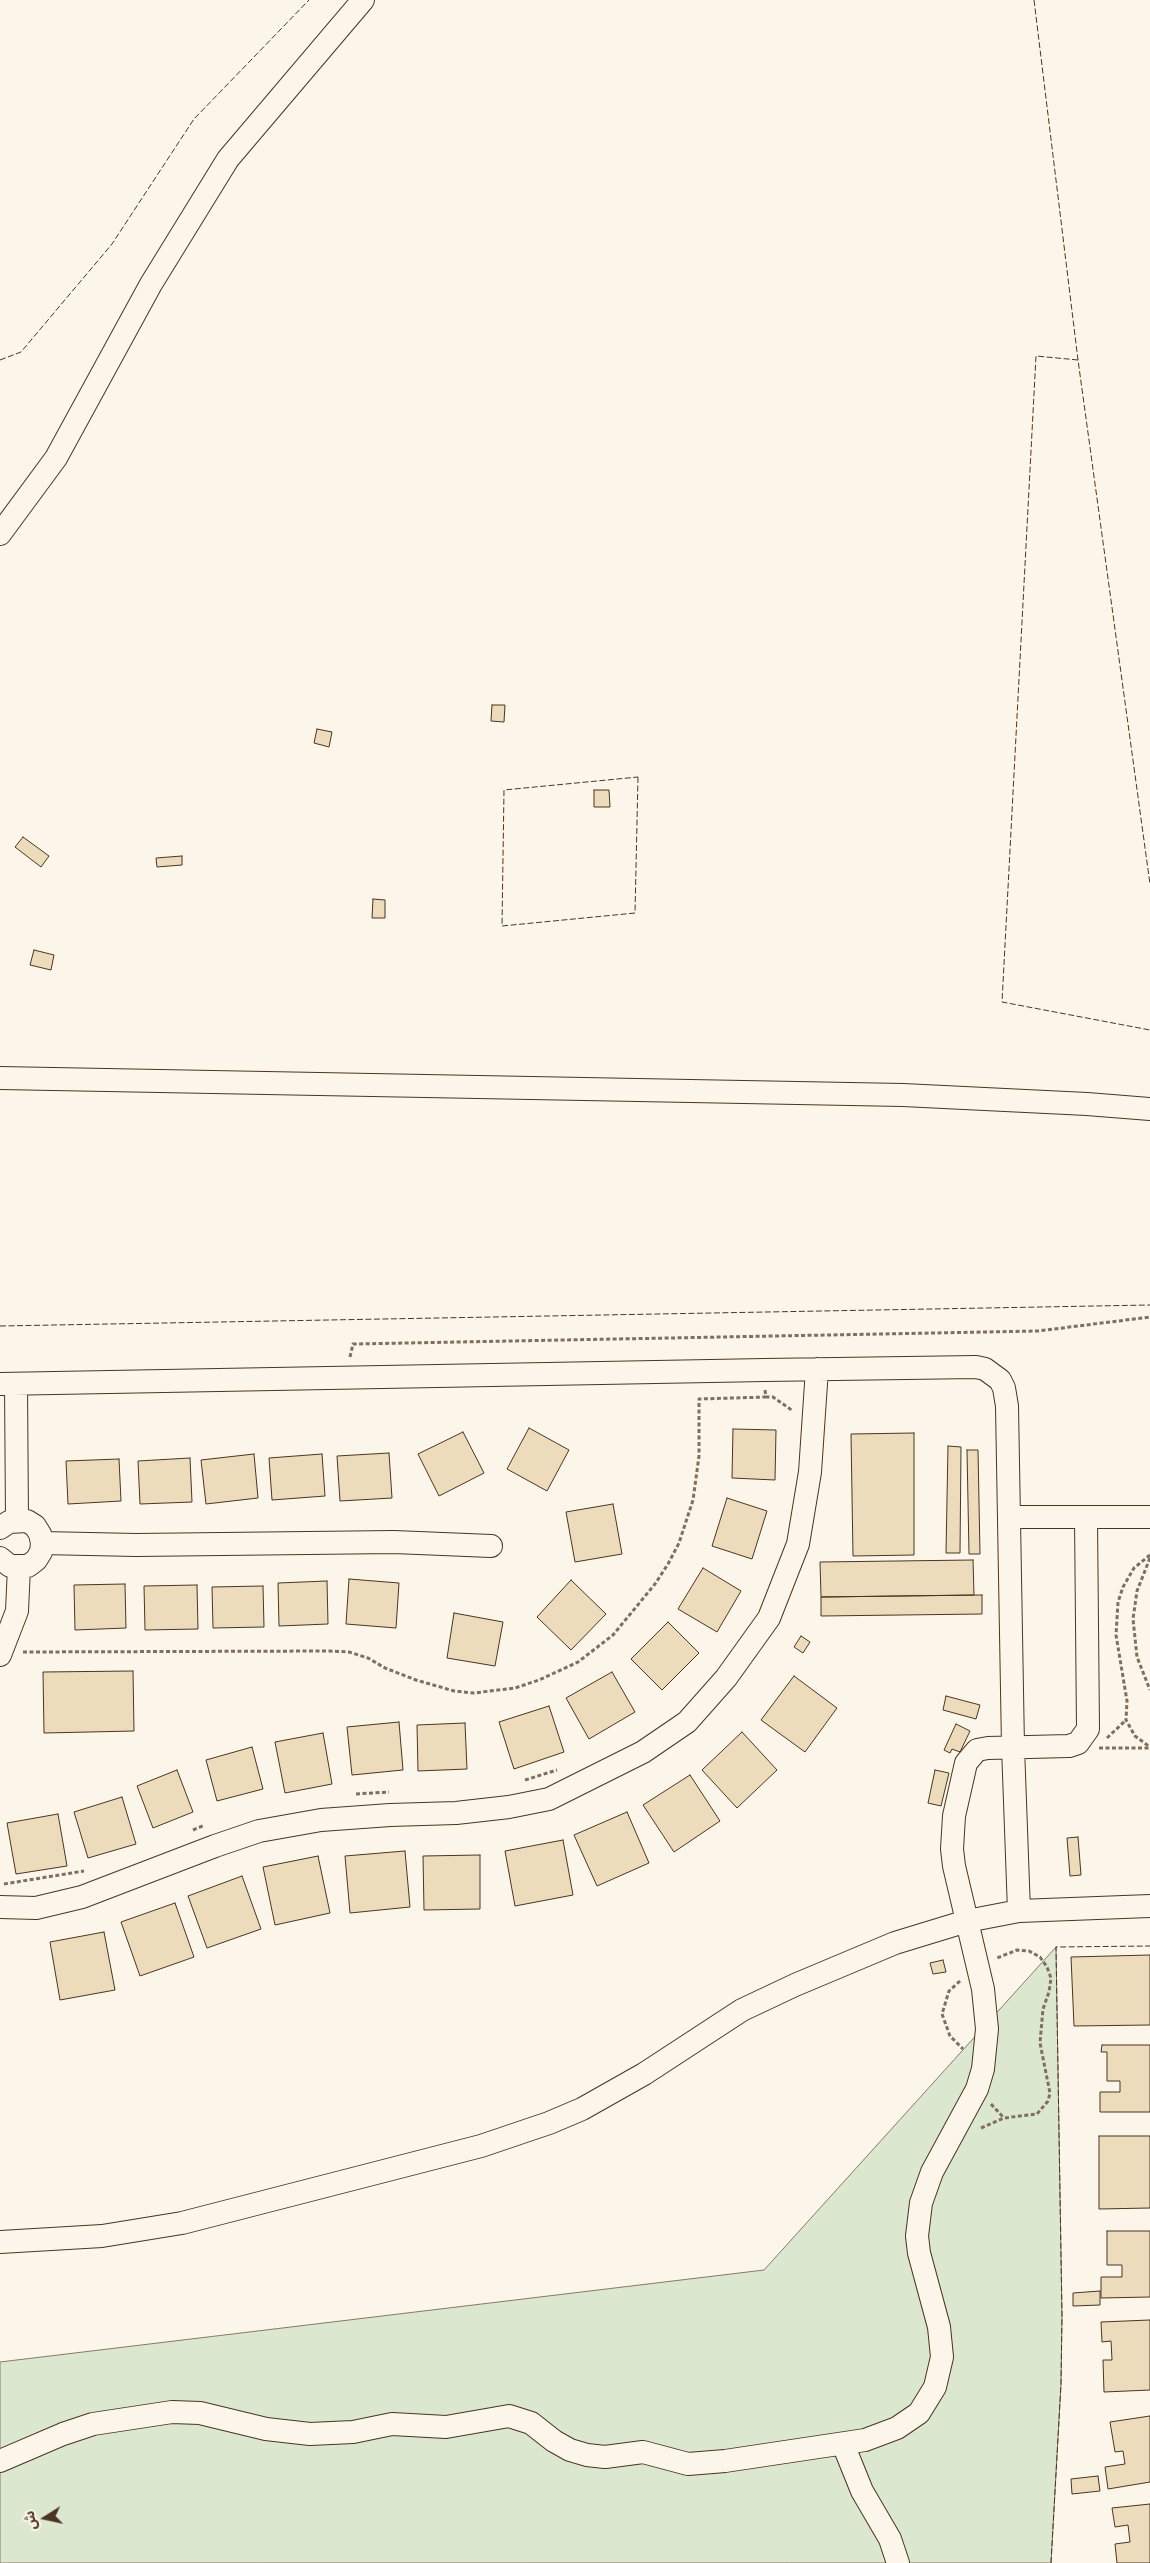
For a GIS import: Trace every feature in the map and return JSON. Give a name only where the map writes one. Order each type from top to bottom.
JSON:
[{"type":"street","points":[[0,534],[56,458],[151,284],[228,159],[363,0]]},
{"type":"street","points":[[0,1078],[912,1096],[1087,1104],[1150,1109]]},
{"type":"street","points":[[1,1654],[17,1612],[9,1563],[28,1566],[36,1560],[42,1543],[40,1534],[35,1526],[27,1521],[9,1524],[8,1384],[976,1367],[993,1374],[1000,1380],[1006,1396],[1010,1517],[1013,1747],[1019,1912]]},
{"type":"street","points":[[0,1907],[36,1908],[82,1897],[214,1846],[259,1831],[321,1820],[456,1813],[509,1807],[549,1799],[643,1752],[687,1722],[726,1678],[769,1618],[798,1544],[810,1472],[817,1369]]},
{"type":"street","points":[[1010,1517],[1150,1517]]},
{"type":"street","points":[[0,2461],[63,2434],[94,2424],[179,2412],[200,2413],[266,2429],[310,2434],[353,2432],[392,2424],[446,2427],[509,2416],[530,2423],[554,2441],[587,2455],[605,2457],[643,2452],[688,2464],[842,2444],[885,2433],[919,2413],[928,2401],[940,2372],[942,2342],[919,2253],[918,2220],[929,2180],[977,2089],[985,2056],[986,2009],[952,1849],[954,1816],[966,1763],[972,1753],[983,1748],[1069,1746],[1084,1737],[1090,1720],[1086,1518]]},
{"type":"street","points":[[42,1543],[136,1545],[394,1542],[491,1546]]},
{"type":"street","points":[[0,2242],[102,2236],[182,2223],[260,2205],[515,2135],[565,2116],[614,2093],[719,2024],[788,1988],[895,1943],[967,1921],[1019,1912],[1150,1906]]},
{"type":"street","points":[[842,2444],[862,2491],[890,2539],[898,2563]]},
{"type":"path","points":[[347,1378],[353,1344],[1038,1331],[1150,1317]]},
{"type":"path","points":[[765,1370],[766,1397]]},
{"type":"path","points":[[1,1654],[300,1650],[349,1652],[368,1658],[384,1668],[416,1680],[454,1691],[474,1692],[515,1688],[559,1672],[596,1650],[627,1620],[668,1564],[687,1521],[696,1485],[699,1456],[699,1399],[773,1397],[794,1412],[794,1421]]},
{"type":"path","points":[[1150,1557],[1134,1568],[1123,1587],[1118,1602],[1116,1634],[1127,1701],[1126,1720],[1135,1736],[1150,1747]]},
{"type":"path","points":[[1150,1557],[1137,1591],[1132,1618],[1137,1657],[1150,1690]]},
{"type":"path","points":[[1069,1746],[1090,1748],[1150,1747]]},
{"type":"path","points":[[523,1781],[560,1768]]},
{"type":"path","points":[[350,1795],[397,1792]]},
{"type":"path","points":[[184,1833],[209,1824]]},
{"type":"path","points":[[0,1885],[63,1877],[87,1871]]},
{"type":"green space","points":[[1056,1947],[1062,2316],[1061,2384],[1051,2563],[0,2563],[0,2362],[764,2270]]},
{"type":"building","points":[[492,705],[505,705],[504,722],[491,721]]},
{"type":"building","points":[[317,729],[332,732],[329,747],[314,743]]},
{"type":"building","points":[[594,790],[609,790],[610,807],[594,807]]},
{"type":"building","points":[[23,837],[49,856],[41,867],[15,847]]},
{"type":"building","points":[[182,856],[182,865],[157,867],[156,858]]},
{"type":"building","points":[[373,899],[385,900],[385,918],[372,918]]},
{"type":"building","points":[[34,950],[54,955],[51,970],[30,965]]},
{"type":"building","points":[[529,1428],[569,1450],[547,1491],[507,1469]]},
{"type":"building","points":[[733,1429],[776,1430],[775,1480],[732,1478]]},
{"type":"building","points":[[463,1432],[484,1473],[439,1496],[418,1454]]},
{"type":"building","points":[[914,1433],[914,1555],[853,1556],[851,1434]]},
{"type":"building","points":[[948,1446],[961,1447],[960,1553],[946,1553]]},
{"type":"building","points":[[967,1450],[978,1450],[980,1554],[969,1554]]},
{"type":"building","points":[[389,1453],[392,1498],[340,1501],[337,1456]]},
{"type":"building","points":[[254,1454],[258,1498],[206,1504],[201,1460]]},
{"type":"building","points":[[322,1454],[325,1496],[272,1500],[269,1458]]},
{"type":"building","points":[[190,1458],[192,1502],[140,1504],[138,1461]]},
{"type":"building","points":[[119,1459],[121,1501],[68,1504],[66,1461]]},
{"type":"building","points":[[727,1498],[767,1511],[752,1559],[712,1546]]},
{"type":"building","points":[[613,1504],[622,1554],[575,1562],[566,1512]]},
{"type":"building","points":[[973,1560],[974,1595],[821,1597],[820,1562]]},
{"type":"building","points":[[703,1568],[741,1591],[717,1632],[678,1609]]},
{"type":"building","points":[[349,1579],[399,1583],[396,1628],[346,1624]]},
{"type":"building","points":[[571,1580],[606,1614],[571,1650],[537,1617]]},
{"type":"building","points":[[327,1581],[328,1624],[279,1626],[278,1583]]},
{"type":"building","points":[[125,1584],[126,1628],[75,1630],[74,1585]]},
{"type":"building","points":[[197,1585],[198,1629],[145,1630],[144,1586]]},
{"type":"building","points":[[263,1586],[264,1627],[213,1628],[212,1587]]},
{"type":"building","points":[[982,1595],[982,1614],[821,1616],[821,1597]]},
{"type":"building","points":[[454,1613],[503,1622],[495,1666],[447,1658]]},
{"type":"building","points":[[668,1622],[699,1653],[662,1690],[631,1659]]},
{"type":"building","points":[[801,1636],[810,1642],[803,1653],[794,1647]]},
{"type":"building","points":[[133,1671],[134,1731],[44,1733],[43,1672]]},
{"type":"building","points":[[612,1672],[635,1712],[589,1739],[566,1698]]},
{"type":"building","points":[[794,1676],[837,1708],[805,1752],[761,1720]]},
{"type":"building","points":[[946,1696],[980,1705],[976,1719],[943,1710]]},
{"type":"building","points":[[549,1706],[564,1752],[514,1769],[499,1722]]},
{"type":"building","points":[[399,1722],[403,1770],[352,1775],[347,1727]]},
{"type":"building","points":[[465,1723],[467,1769],[418,1771],[417,1725]]},
{"type":"building","points":[[956,1724],[970,1731],[960,1752],[952,1749],[950,1753],[944,1750]]},
{"type":"building","points":[[742,1732],[777,1770],[737,1808],[702,1770]]},
{"type":"building","points":[[323,1733],[332,1784],[285,1793],[275,1742]]},
{"type":"building","points":[[252,1747],[263,1789],[217,1801],[206,1760]]},
{"type":"building","points":[[177,1770],[193,1812],[153,1828],[137,1786]]},
{"type":"building","points":[[935,1770],[949,1773],[941,1806],[928,1803]]},
{"type":"building","points":[[690,1775],[720,1821],[674,1852],[643,1805]]},
{"type":"building","points":[[122,1797],[136,1844],[88,1858],[74,1812]]},
{"type":"building","points":[[627,1812],[649,1863],[597,1886],[574,1835]]},
{"type":"building","points":[[58,1814],[67,1866],[16,1874],[7,1823]]},
{"type":"building","points":[[1078,1837],[1081,1875],[1070,1876],[1067,1838]]},
{"type":"building","points":[[563,1840],[573,1895],[515,1906],[505,1851]]},
{"type":"building","points":[[405,1851],[410,1907],[350,1913],[345,1856]]},
{"type":"building","points":[[480,1855],[480,1909],[424,1910],[423,1856]]},
{"type":"building","points":[[318,1856],[330,1913],[275,1925],[263,1867]]},
{"type":"building","points":[[242,1876],[261,1929],[207,1948],[188,1896]]},
{"type":"building","points":[[175,1903],[194,1957],[140,1976],[121,1922]]},
{"type":"building","points":[[104,1932],[115,1990],[60,2000],[50,1942]]},
{"type":"building","points":[[1150,1955],[1150,2025],[1074,2026],[1071,1957]]},
{"type":"building","points":[[943,1960],[946,1972],[933,1974],[930,1963]]},
{"type":"building","points":[[1102,2045],[1150,2045],[1150,2112],[1100,2112],[1100,2092],[1120,2092],[1120,2081],[1107,2081],[1107,2052],[1101,2052]]},
{"type":"building","points":[[1099,2136],[1150,2136],[1150,2208],[1099,2209]]},
{"type":"building","points":[[1107,2231],[1150,2231],[1150,2297],[1101,2298],[1101,2277],[1122,2277],[1122,2265],[1107,2265]]},
{"type":"building","points":[[1100,2291],[1100,2305],[1073,2306],[1073,2293]]},
{"type":"building","points":[[1150,2320],[1150,2390],[1104,2392],[1103,2360],[1112,2360],[1111,2341],[1102,2342],[1101,2322]]},
{"type":"building","points":[[1150,2416],[1150,2482],[1108,2489],[1105,2467],[1125,2464],[1123,2451],[1115,2452],[1110,2422]]},
{"type":"building","points":[[1098,2476],[1100,2491],[1072,2494],[1071,2479]]},
{"type":"building","points":[[1150,2504],[1150,2563],[1117,2563],[1115,2544],[1130,2542],[1128,2525],[1115,2527],[1112,2508]]},
{"type":"fence","points":[[0,360],[21,352],[112,244],[194,119],[309,0]]},
{"type":"fence","points":[[1034,0],[1078,360],[1150,884]]},
{"type":"fence","points":[[1078,360],[1036,356],[1002,1002],[1150,1030]]},
{"type":"fence","points":[[638,777],[635,913],[502,926],[504,790],[638,777]]},
{"type":"fence","points":[[0,1326],[1150,1305]]},
{"type":"fence","points":[[1051,2563],[1061,2384],[1062,2316],[1056,1947],[1150,1946]]}]
